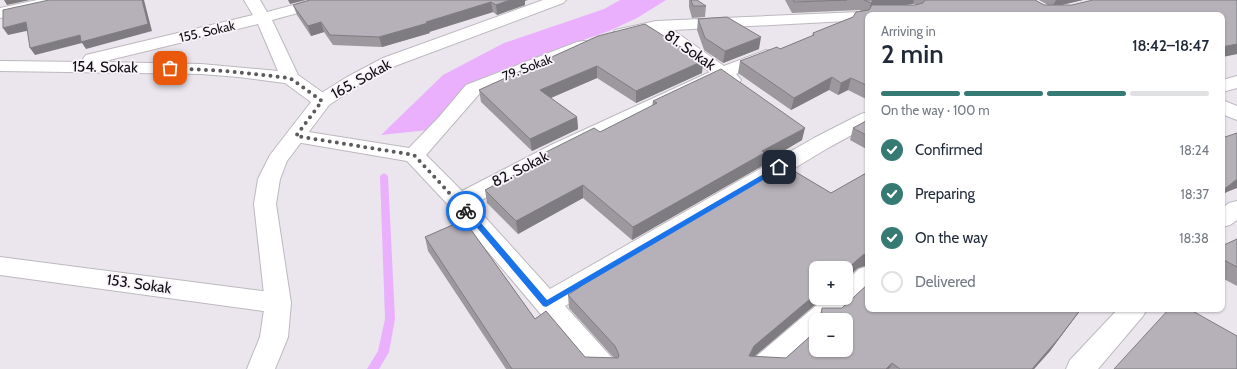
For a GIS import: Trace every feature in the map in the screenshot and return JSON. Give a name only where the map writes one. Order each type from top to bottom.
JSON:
[{"type":"street","points":[[0,13],[58,0]]},
{"type":"street","points":[[252,0],[263,18],[290,78]]},
{"type":"street","name":"155. Sokak","points":[[60,66],[263,18],[330,0]]},
{"type":"street","name":"165. Sokak","points":[[261,369],[274,337],[278,303],[266,204],[269,179],[277,160],[322,101],[353,81],[389,62],[558,0]]},
{"type":"street","points":[[895,7],[913,12]]},
{"type":"street","points":[[809,38],[864,17]]},
{"type":"street","name":"79. Sokak","points":[[414,155],[473,89],[498,78],[628,32],[656,26],[864,17]]},
{"type":"street","name":"81. Sokak","points":[[656,26],[746,90]]},
{"type":"street","name":"82. Sokak","points":[[460,203],[499,179],[539,158],[722,72],[780,49]]},
{"type":"street","name":"154. Sokak","points":[[0,66],[201,69],[290,78],[322,101]]},
{"type":"street","points":[[1225,85],[1237,82]]},
{"type":"street","points":[[1225,108],[1237,114]]},
{"type":"street","points":[[546,304],[814,139],[865,119]]},
{"type":"street","points":[[296,136],[414,155],[460,203],[546,304],[604,369]]},
{"type":"street","name":"153. Sokak","points":[[0,266],[278,303]]},
{"type":"street","points":[[853,290],[865,279]]},
{"type":"street","points":[[826,313],[835,305]]},
{"type":"street","points":[[1080,369],[1131,312]]},
{"type":"street","points":[[762,369],[809,328]]},
{"type":"shaded area","points":[[620,0],[666,0],[637,18],[609,31],[546,53],[487,77],[465,90],[428,130],[381,135],[443,75],[504,43],[604,9]]},
{"type":"building","points":[[49,0],[142,0],[148,24],[81,42],[80,35],[30,48],[26,22],[3,28],[3,10]]},
{"type":"building","points":[[310,0],[510,0],[496,5],[491,2],[426,22],[428,23],[379,37],[330,35],[321,22],[308,26],[293,5]]},
{"type":"building","points":[[691,0],[697,0],[706,6],[693,6]]},
{"type":"building","points":[[793,0],[847,0],[794,2]]},
{"type":"building","points":[[864,0],[873,0],[871,3]]},
{"type":"building","points":[[925,0],[1035,0],[1044,5],[1072,5],[1093,0],[1237,0],[1237,44],[1225,46],[1225,12],[865,12],[865,85],[851,78],[841,83],[832,77],[794,98],[740,61],[777,47],[780,49],[814,35],[813,33],[853,17],[856,12],[869,10],[872,5],[915,5],[923,3]]},
{"type":"building","points":[[727,17],[761,37],[725,51],[705,38],[698,19]]},
{"type":"building","points":[[645,24],[703,61],[636,91],[597,66],[540,90],[577,117],[530,139],[479,90],[598,36]]},
{"type":"building","points":[[721,69],[805,128],[762,151],[764,153],[633,227],[583,185],[516,221],[485,190],[549,157],[544,153],[594,128],[600,132],[657,103],[653,101]]},
{"type":"building","points":[[865,122],[865,134],[853,128]]},
{"type":"building","points":[[1237,133],[1237,179],[1225,189],[1225,137]]},
{"type":"building","points":[[784,165],[831,193],[865,174],[865,254],[853,264],[853,261],[809,261],[809,300],[754,346],[749,356],[786,358],[809,337],[809,357],[853,357],[853,313],[822,313],[822,308],[842,308],[845,305],[853,305],[853,298],[865,287],[865,312],[1079,312],[1059,338],[1032,369],[900,369],[892,363],[886,369],[512,369],[425,237],[464,220],[535,319],[546,311],[585,357],[618,358],[619,355],[615,346],[568,295],[596,276]]},
{"type":"building","points":[[1237,239],[1237,267],[1225,261],[1225,245]]},
{"type":"building","points":[[1166,312],[1194,312],[1237,336],[1237,369],[1114,369]]},
{"type":"waterway","points":[[373,369],[383,352],[390,319],[384,176]]},
{"type":"way so far","points":[[170,68],[226,71],[290,78],[322,101],[296,136],[414,155],[466,211]]},
{"type":"route","points":[[466,211],[546,304],[779,167]]}]
